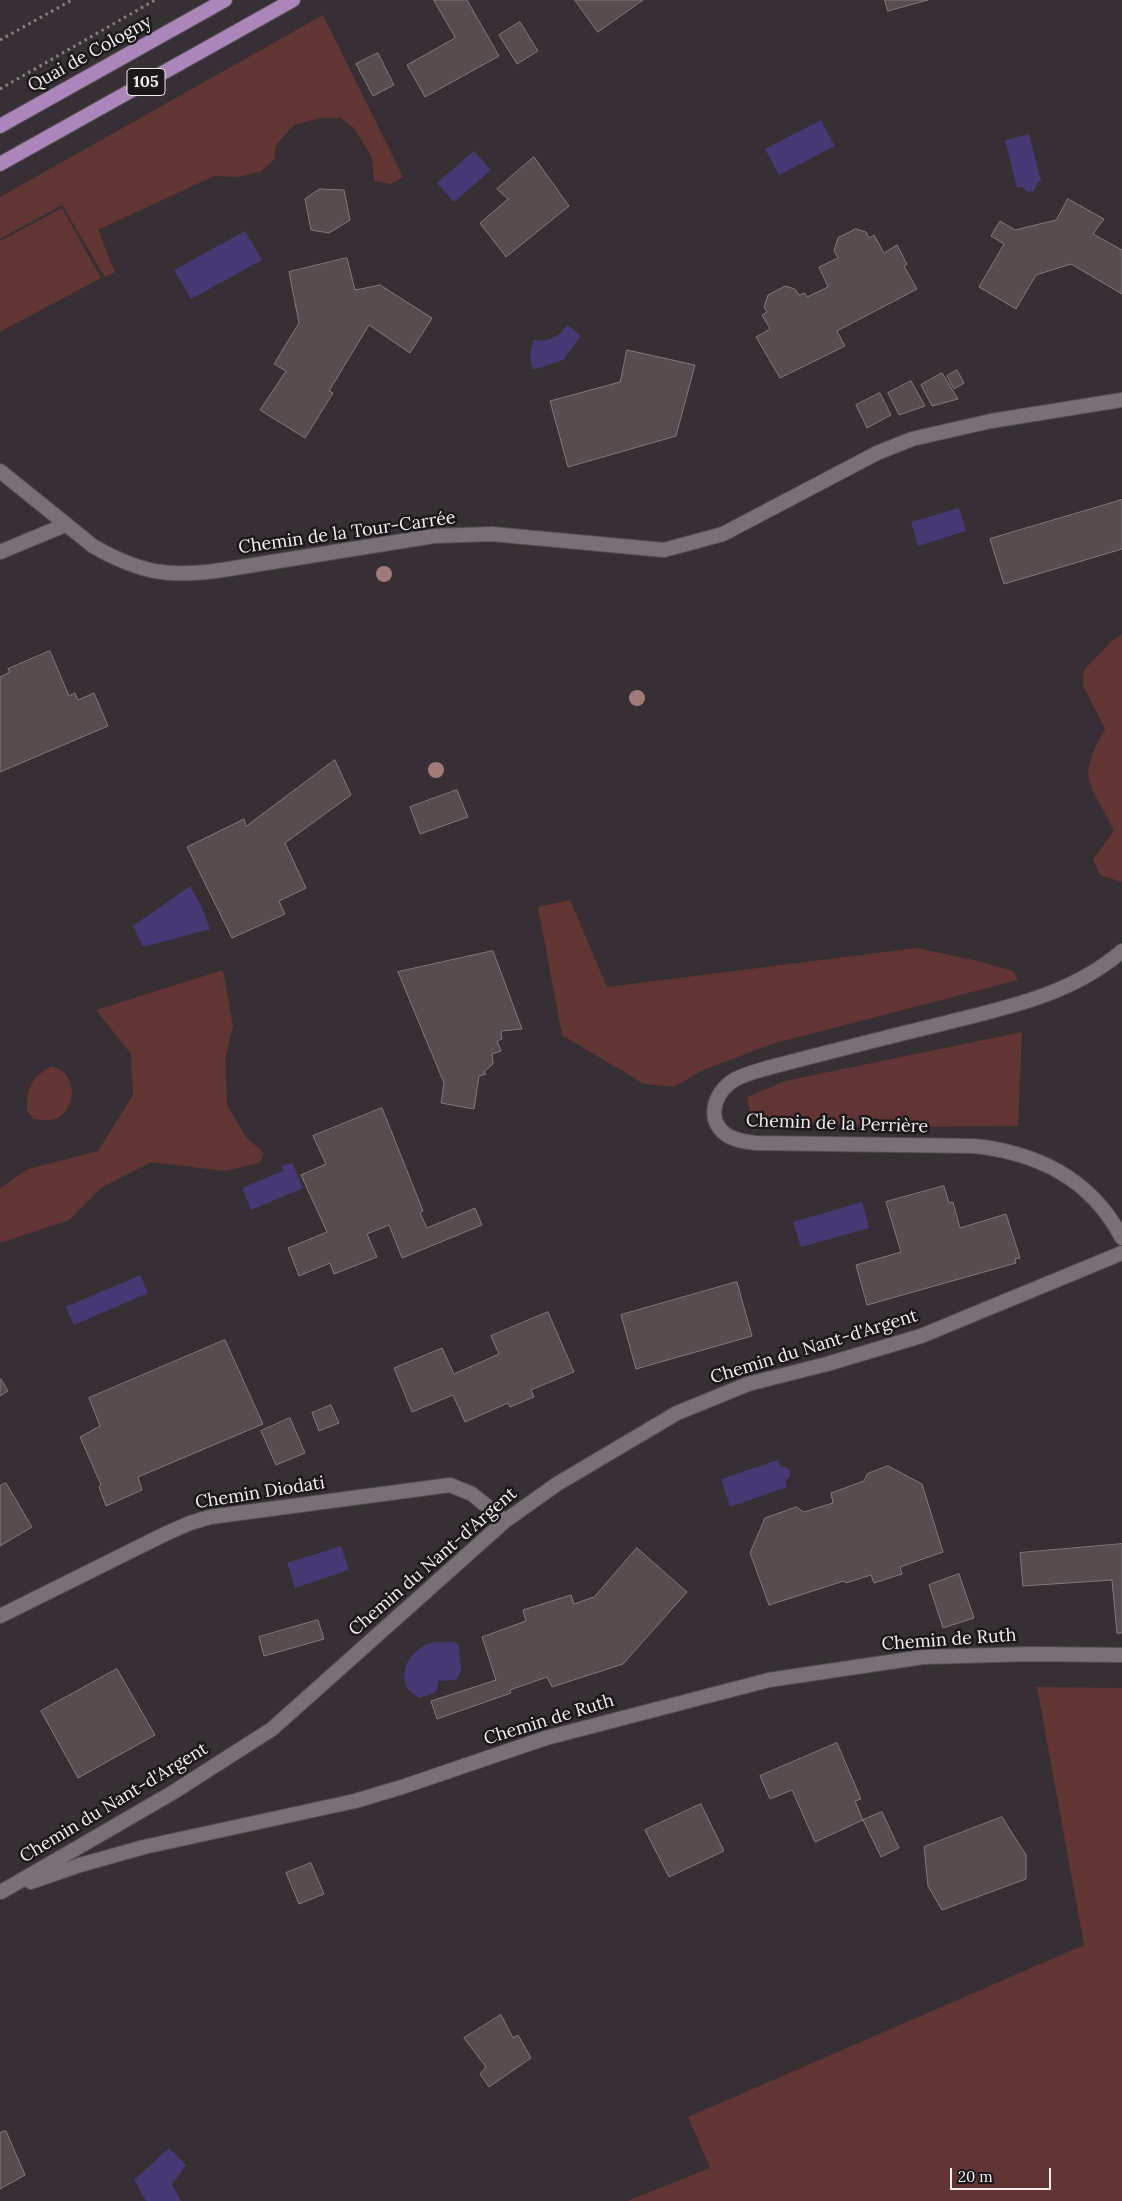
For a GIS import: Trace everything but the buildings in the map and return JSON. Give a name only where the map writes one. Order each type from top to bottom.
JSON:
[{"type":"main road","name":"Quai de Cologny","points":[[0,126],[225,0]]},
{"type":"main road","name":"105","points":[[0,164],[292,0]]},
{"type":"street","name":"Chemin de la Tour-Carrée","points":[[0,471],[64,525],[110,556],[150,571],[181,575],[317,556],[434,536],[492,534],[664,550],[723,534],[877,453],[912,439],[991,421],[1122,400]]},
{"type":"street","points":[[0,552],[64,525]]},
{"type":"street","name":"Chemin de la Perrière","points":[[1122,951],[1086,977],[1059,991],[1012,1006],[771,1066],[737,1078],[722,1092],[714,1103],[713,1110],[715,1118],[724,1133],[740,1141],[756,1143],[974,1146],[1018,1154],[1072,1178],[1092,1194],[1122,1238]]},
{"type":"street","name":"Chemin du Nant-d'Argent","points":[[1,1893],[172,1793],[272,1729],[505,1521],[557,1484],[685,1409],[748,1384],[827,1364],[921,1336],[1122,1253]]},
{"type":"street","name":"Chemin Diodati","points":[[0,1616],[165,1534],[210,1517],[450,1485],[472,1494],[505,1521]]},
{"type":"street","name":"Chemin de Ruth","points":[[1,1893],[80,1865],[144,1847],[355,1801],[402,1788],[546,1738],[769,1680],[923,1657],[1030,1654],[1122,1655]]},
{"type":"path","points":[[0,40],[72,0]]},
{"type":"path","name":"Quai de Cologny","points":[[0,89],[155,0]]},
{"type":"shaded area","points":[[323,15],[403,177],[391,184],[374,181],[372,158],[354,128],[341,118],[320,118],[294,125],[276,145],[274,160],[260,172],[237,177],[214,176],[98,230],[115,272],[105,277],[62,205],[0,239],[0,197]]},
{"type":"shaded area","points":[[821,120],[835,146],[779,175],[765,149]]},
{"type":"shaded area","points":[[1029,134],[1041,181],[1037,183],[1034,191],[1028,192],[1022,187],[1017,187],[1005,140]]},
{"type":"shaded area","points":[[474,151],[491,170],[454,202],[437,183]]},
{"type":"shaded area","points":[[62,208],[101,278],[0,332],[0,241]]},
{"type":"shaded area","points":[[245,231],[262,260],[191,299],[174,270]]},
{"type":"shaded area","points":[[567,325],[581,336],[563,360],[533,370],[530,356],[533,340],[553,338]]},
{"type":"shaded area","points":[[959,508],[966,531],[918,546],[911,522]]},
{"type":"shaded area","points":[[1122,634],[1122,882],[1100,875],[1093,859],[1114,831],[1090,782],[1088,772],[1090,761],[1105,729],[1083,686],[1084,670],[1112,641]]},
{"type":"shaded area","points":[[190,886],[201,906],[210,929],[143,947],[133,926]]},
{"type":"shaded area","points":[[570,900],[607,987],[917,948],[978,961],[1013,971],[1018,980],[772,1044],[703,1070],[674,1087],[644,1084],[562,1035],[538,907]]},
{"type":"shaded area","points":[[223,970],[233,1026],[225,1060],[227,1105],[246,1137],[264,1153],[260,1163],[224,1171],[151,1162],[101,1188],[69,1220],[0,1243],[0,1188],[28,1169],[98,1151],[133,1095],[131,1054],[96,1010]]},
{"type":"shaded area","points":[[1022,1032],[1018,1126],[900,1127],[782,1121],[750,1113],[747,1097],[785,1081]]},
{"type":"shaded area","points":[[51,1066],[61,1071],[68,1078],[72,1095],[70,1104],[59,1117],[48,1120],[34,1119],[27,1111],[29,1090],[38,1075]]},
{"type":"shaded area","points":[[292,1163],[303,1188],[251,1210],[242,1188],[283,1171],[282,1166]]},
{"type":"shaded area","points":[[862,1202],[869,1228],[801,1247],[793,1222]]},
{"type":"shaded area","points":[[140,1275],[148,1293],[74,1325],[66,1307]]},
{"type":"shaded area","points":[[778,1460],[780,1466],[786,1467],[790,1471],[790,1476],[785,1481],[787,1487],[730,1507],[721,1479]]},
{"type":"shaded area","points":[[341,1546],[349,1570],[295,1588],[287,1563]]},
{"type":"shaded area","points":[[436,1642],[454,1642],[459,1645],[461,1671],[456,1680],[439,1681],[436,1692],[420,1698],[411,1692],[406,1684],[404,1675],[406,1666],[417,1650]]},
{"type":"shaded area","points":[[1037,1687],[1122,1688],[1122,2201],[627,2201],[710,2168],[688,2117],[1084,1945]]},
{"type":"shaded area","points":[[169,2148],[186,2165],[172,2184],[181,2201],[146,2201],[134,2180]]}]
